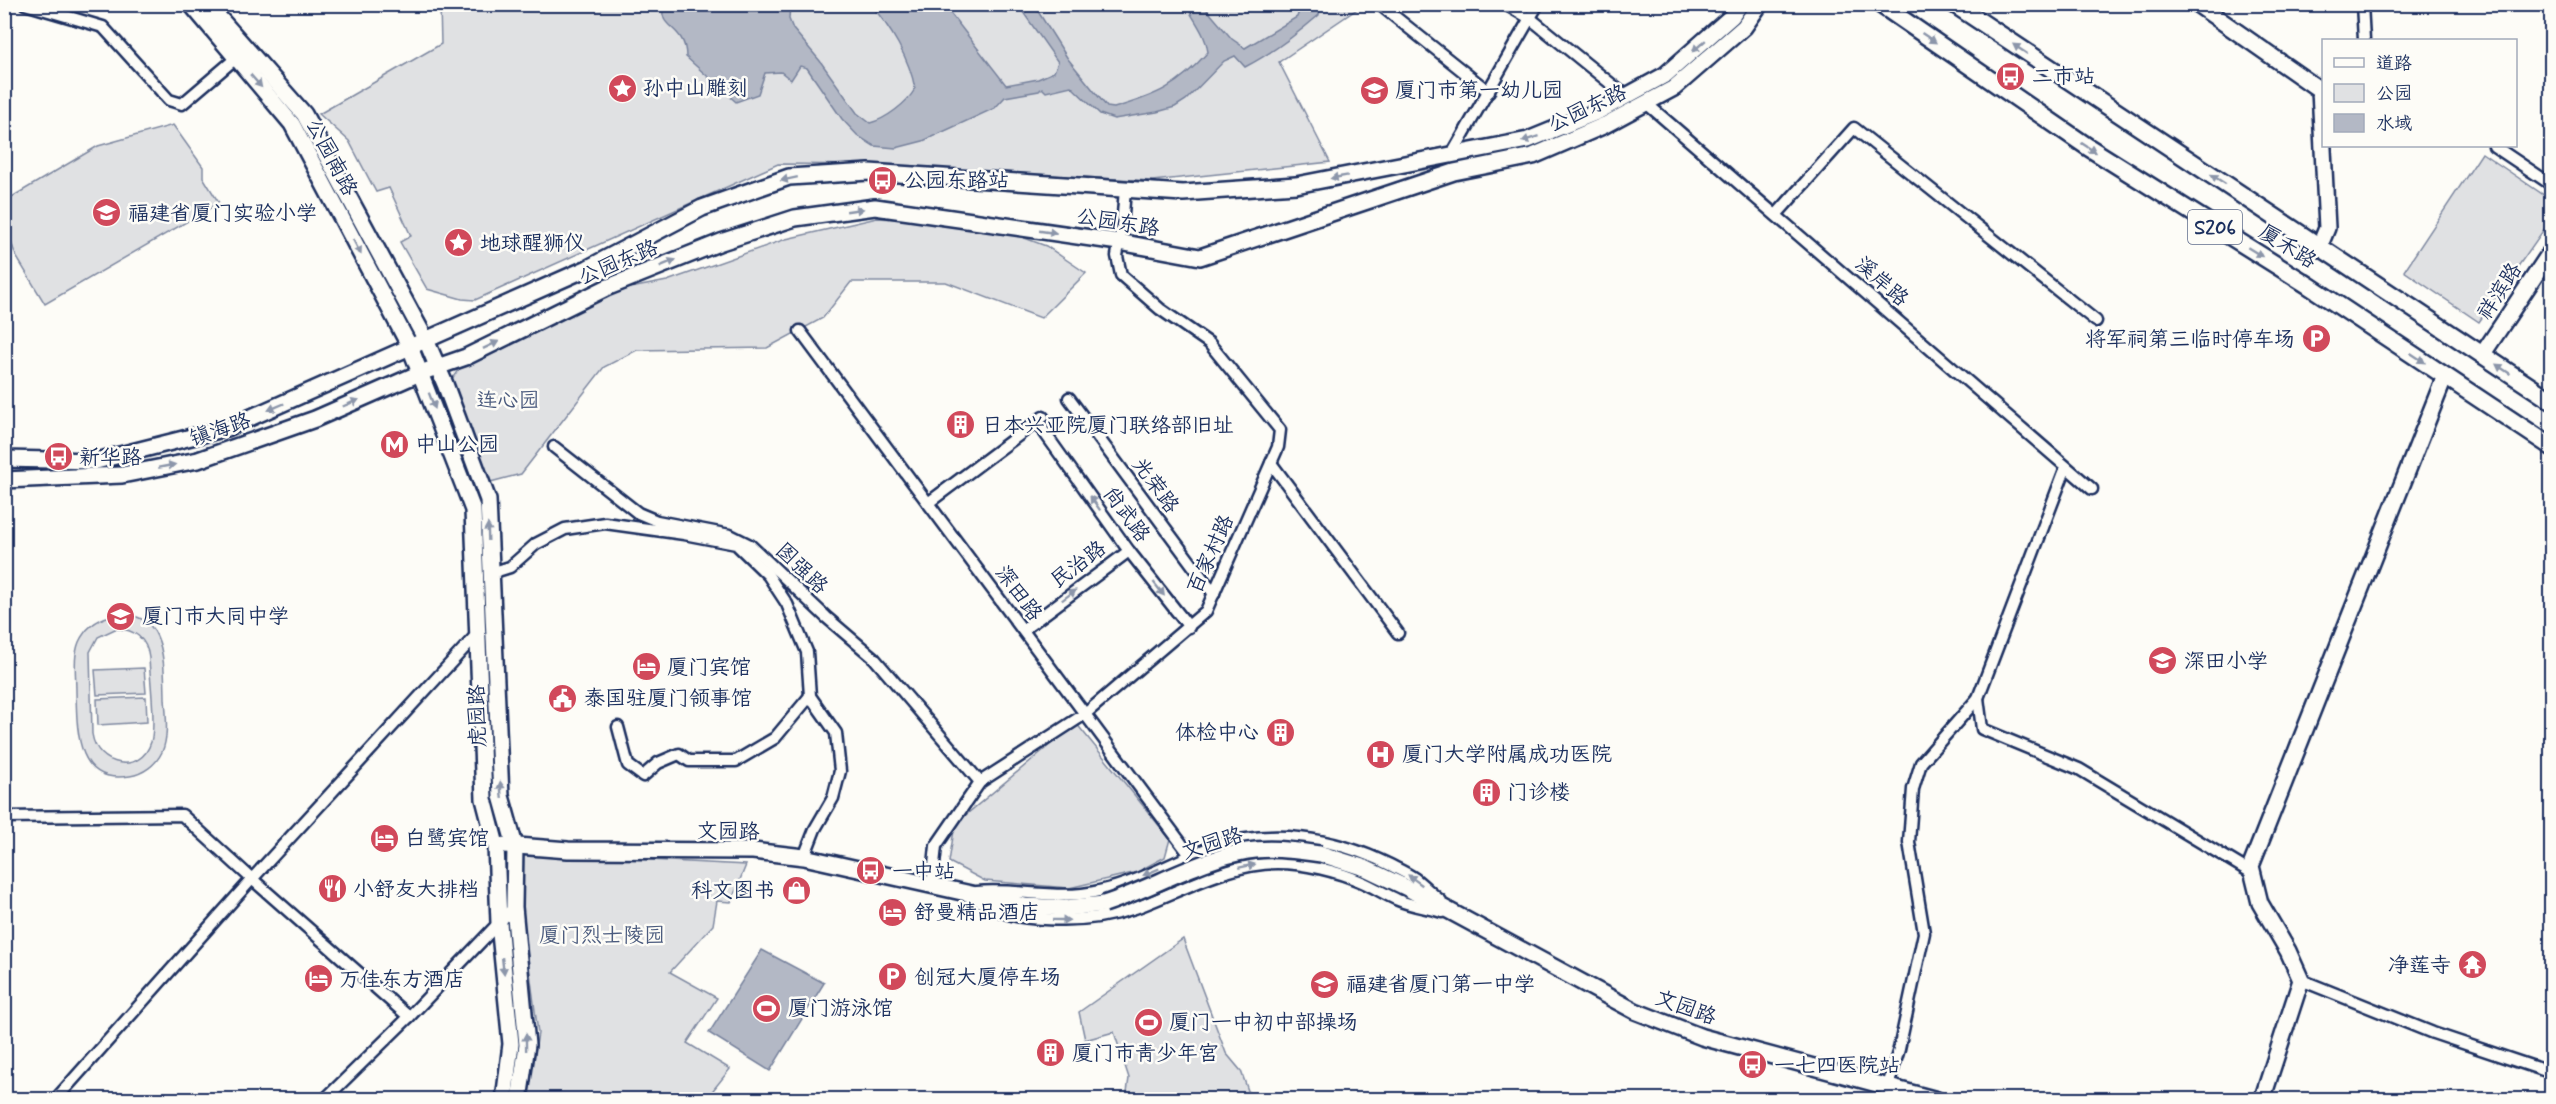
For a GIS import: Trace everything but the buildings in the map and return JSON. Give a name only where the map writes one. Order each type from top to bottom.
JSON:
[{"type":"main road","name":"公园南路","points":[[191,4],[292,124],[410,347]]},
{"type":"main road","name":"公园南路","points":[[207,4],[304,114],[426,340]]},
{"type":"main road","name":"公园东路","points":[[426,340],[588,268],[702,208],[789,177],[869,172],[1183,193],[1296,185],[1451,157],[1528,140],[1599,111],[1665,75],[1732,16],[1740,4]]},
{"type":"main road","name":"公园东路","points":[[437,367],[466,357],[606,288],[721,242],[795,218],[875,207],[1119,242],[1200,257],[1454,172],[1533,156],[1605,125],[1674,88],[1744,27],[1760,4]]},
{"type":"main road","name":"厦禾路","points":[[1880,4],[2088,147],[2308,285],[2552,447]]},
{"type":"main road","name":"厦禾路","points":[[1954,4],[2552,401]]},
{"type":"main road","points":[[2197,4],[2322,90]]},
{"type":"main road","points":[[2320,245],[2327,228],[2324,147]]},
{"type":"main road","name":"祥滨路","points":[[2482,355],[2552,250]]},
{"type":"main road","name":"镇海路","points":[[4,459],[96,461],[227,428],[426,340]]},
{"type":"main road","name":"虎园路","points":[[426,340],[488,500],[501,796],[515,846],[514,907],[527,1045],[519,1100]]},
{"type":"main road","name":"虎园路","points":[[410,347],[473,510],[483,799],[496,845],[499,923],[511,1044],[504,1100]]},
{"type":"main road","name":"镇海路","points":[[4,480],[122,475],[198,460],[315,418],[437,367]]},
{"type":"main road","points":[[2262,1100],[2301,980],[2288,951],[2260,903],[2251,866],[2445,376]]},
{"type":"main road","name":"文园路","points":[[496,845],[568,850],[753,851],[804,857],[1025,906],[1066,908],[1104,904],[1130,896],[1216,860],[1247,851],[1281,849],[1321,854],[1365,868],[1635,1011],[1702,1037],[1937,1100]]},
{"type":"street","points":[[25,4],[103,27],[169,100],[182,104],[236,58]]},
{"type":"street","points":[[1379,4],[1489,92]]},
{"type":"street","points":[[1505,4],[1531,19],[1626,96]]},
{"type":"street","points":[[1451,157],[1538,4]]},
{"type":"street","points":[[2362,4],[2364,39]]},
{"type":"street","name":"溪岸路","points":[[1646,103],[2092,489]]},
{"type":"street","points":[[1776,215],[1854,128],[2096,321]]},
{"type":"street","points":[[2495,147],[2552,185]]},
{"type":"street","name":"百家村路","points":[[933,884],[936,846],[980,782],[1085,714],[1206,611],[1278,447],[1280,430],[1209,343],[1161,309],[1121,275],[1117,256],[1125,189]]},
{"type":"street","name":"深田路","points":[[800,331],[1207,878]]},
{"type":"street","name":"光荣路","points":[[1069,398],[1214,594]]},
{"type":"street","name":"尚武路","points":[[928,503],[1040,419],[1129,551],[1189,627]]},
{"type":"street","name":"图强路","points":[[554,447],[638,513],[657,521],[730,535],[750,545],[826,617],[874,658],[980,782]]},
{"type":"street","points":[[1271,463],[1398,633]]},
{"type":"street","points":[[1888,1086],[1899,1049],[1924,933],[1909,842],[1913,789],[1921,763],[1978,698],[2066,467]]},
{"type":"street","points":[[491,573],[510,567],[536,543],[565,529],[605,523],[736,544],[768,575],[787,604],[807,652],[810,696],[836,733],[840,771],[833,798],[815,830],[804,857]]},
{"type":"street","name":"民治路","points":[[1023,630],[1129,551]]},
{"type":"street","points":[[55,1100],[252,879],[494,616]]},
{"type":"street","points":[[618,727],[628,765],[643,776],[658,763],[679,753],[690,761],[736,762],[775,738],[810,696]]},
{"type":"street","points":[[1978,698],[1982,729],[2079,768],[2252,873]]},
{"type":"street","points":[[4,817],[182,815],[409,1017]]},
{"type":"street","points":[[967,893],[1004,890],[1065,896],[1099,892],[1190,856],[1246,838],[1284,836],[1325,842],[1371,856],[1412,877],[1460,917]]},
{"type":"street","points":[[967,893],[998,912],[1024,918],[1067,921],[1106,916],[1134,908],[1207,878],[1251,864],[1281,863],[1318,868],[1360,881],[1399,900],[1460,917]]},
{"type":"street","points":[[324,1100],[409,1017],[514,907]]},
{"type":"street","points":[[2301,980],[2433,1033],[2552,1073]]},
{"type":"green space","points":[[440,5],[1363,5],[1279,62],[1330,162],[1152,181],[876,165],[778,164],[475,300],[462,299],[427,289],[400,242],[411,236],[389,188],[376,192],[349,141],[319,114],[441,44]]},
{"type":"green space","points":[[173,125],[203,167],[203,177],[219,203],[45,304],[16,256],[5,225],[5,201],[98,146]]},
{"type":"green space","points":[[2482,153],[2551,200],[2552,218],[2479,322],[2404,271]]},
{"type":"green space","name":"连心园","points":[[877,218],[984,223],[1046,246],[1086,273],[1041,318],[946,282],[851,282],[823,318],[767,348],[637,350],[604,367],[521,474],[479,485],[444,390],[470,353],[610,292],[667,281],[786,239]]},
{"type":"green space","points":[[128,615],[142,619],[152,628],[162,653],[166,719],[164,746],[153,765],[130,776],[112,777],[98,772],[89,763],[79,737],[75,673],[77,648],[81,637],[88,629],[105,618]],"holes":[[[115,629],[134,633],[146,645],[152,701],[151,742],[146,752],[129,763],[110,760],[102,754],[92,734],[90,652],[98,637]]]},
{"type":"green space","points":[[144,668],[146,693],[97,695],[95,670]]},
{"type":"green space","points":[[146,697],[147,722],[98,725],[97,699]]},
{"type":"green space","points":[[1076,723],[1170,839],[1165,857],[1137,872],[1069,888],[985,881],[949,862],[955,824]]},
{"type":"green space","name":"厦门烈士陵园","points":[[514,853],[746,865],[731,902],[717,901],[713,925],[670,972],[717,998],[687,1043],[730,1069],[706,1099],[524,1099],[530,1083],[538,1033]]},
{"type":"green space","name":"厦门一中初中部操场","points":[[1183,939],[1226,1053],[1241,1071],[1251,1099],[1126,1099],[1129,1078],[1114,1032],[1085,1040],[1079,1012]]},
{"type":"water","points":[[663,5],[711,7],[712,5],[790,5],[789,19],[793,29],[820,61],[857,113],[870,123],[896,110],[915,89],[909,66],[898,44],[871,5],[944,5],[1006,85],[1038,79],[1054,72],[1058,62],[1018,5],[1034,5],[1068,59],[1107,107],[1114,108],[1143,99],[1166,88],[1187,73],[1208,52],[1202,33],[1186,5],[1203,5],[1232,39],[1245,48],[1297,17],[1299,11],[1295,5],[1320,5],[1319,15],[1284,43],[1245,67],[1235,56],[1224,61],[1186,100],[1175,107],[1114,119],[1100,114],[1071,86],[1046,92],[1042,88],[1039,91],[1005,97],[995,108],[923,141],[896,148],[874,146],[858,136],[842,119],[807,68],[800,66],[791,80],[781,72],[765,73],[758,94],[736,102],[686,57],[685,47],[678,33],[663,17]]},
{"type":"water","name":"厦门游泳馆","points":[[762,950],[824,983],[770,1071],[709,1033]]},
{"type":"place","name":"二市站","points":[[2011,76]]},
{"type":"place","name":"孙中山雕刻","points":[[622,88]]},
{"type":"place","name":"厦门市第一幼儿园","points":[[1374,90]]},
{"type":"place","name":"公园东路站","points":[[883,180]]},
{"type":"place","name":"福建省厦门实验小学","points":[[107,213]]},
{"type":"place","name":"地球醒狮仪","points":[[459,243]]},
{"type":"place","name":"将军祠第三临时停车场","points":[[2316,339]]},
{"type":"place","name":"日本兴亚院厦门联络部旧址","points":[[961,425]]},
{"type":"place","name":"中山公园","points":[[394,444]]},
{"type":"place","name":"新华路","points":[[58,457]]},
{"type":"place","name":"厦门市大同中学","points":[[121,616]]},
{"type":"place","name":"深田小学","points":[[2163,661]]},
{"type":"place","name":"厦门宾馆","points":[[646,667]]},
{"type":"place","name":"泰国驻厦门领事馆","points":[[563,698]]},
{"type":"place","name":"体检中心","points":[[1280,732]]},
{"type":"place","name":"厦门大学附属成功医院","points":[[1381,754]]},
{"type":"place","name":"门诊楼","points":[[1486,792]]},
{"type":"place","name":"白鹭宾馆","points":[[384,838]]},
{"type":"place","name":"一中站","points":[[871,871]]},
{"type":"place","name":"小舒友大排档","points":[[332,889]]},
{"type":"place","name":"科文图书","points":[[796,890]]},
{"type":"place","name":"舒曼精品酒店","points":[[893,912]]},
{"type":"place","name":"净莲寺","points":[[2472,965]]},
{"type":"place","name":"创冠大厦停车场","points":[[893,977]]},
{"type":"place","name":"万佳东方酒店","points":[[318,979]]},
{"type":"place","name":"福建省厦门第一中学","points":[[1325,984]]},
{"type":"place","name":"厦门游泳馆","points":[[767,1008]]},
{"type":"place","name":"厦门一中初中部操场","points":[[1148,1022]]},
{"type":"place","name":"厦门市青少年宫","points":[[1051,1053]]},
{"type":"place","name":"一七四医院站","points":[[1753,1065]]}]
